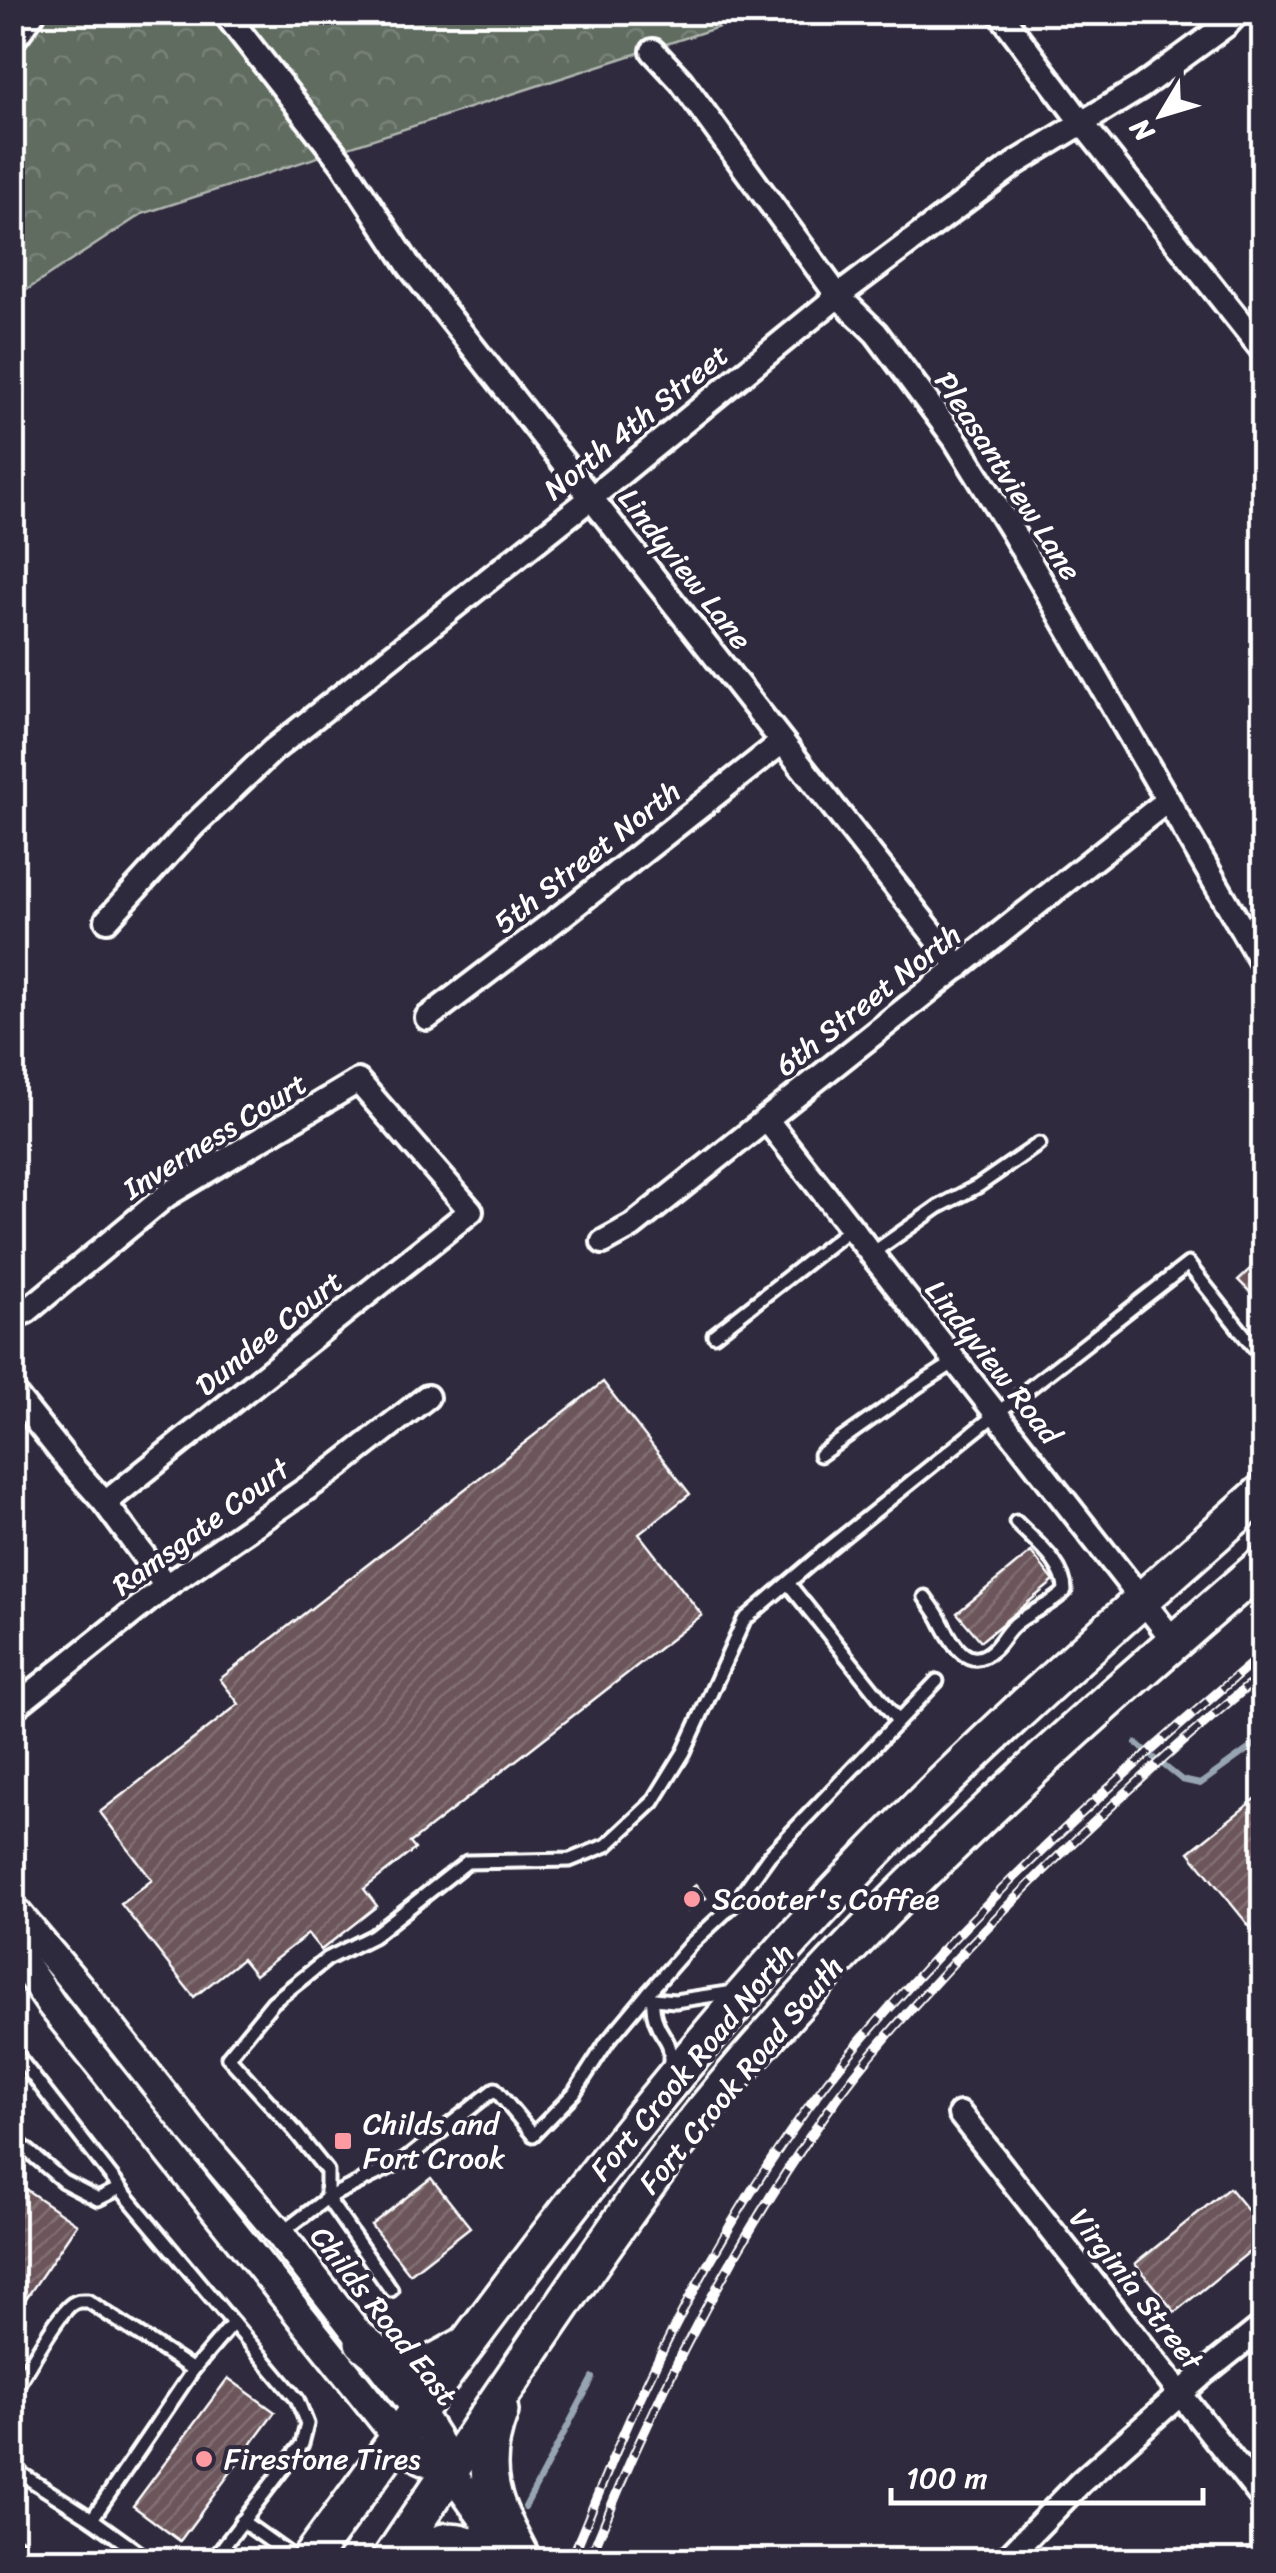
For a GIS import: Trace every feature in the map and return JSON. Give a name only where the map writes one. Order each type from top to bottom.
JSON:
[{"type":"main road","points":[[12,36],[30,12]]},
{"type":"main road","name":"Fort Crook Road North","points":[[310,2560],[551,2234],[748,1990],[918,1807],[1264,1491]]},
{"type":"main road","name":"Fort Crook Road South","points":[[450,2471],[614,2228],[678,2143],[800,2000],[1007,1793],[1174,1640],[1264,1564]]},
{"type":"main road","points":[[363,2342],[398,2368],[411,2368],[431,2364],[470,2342]]},
{"type":"main road","points":[[514,2377],[494,2426],[488,2470],[495,2508],[523,2560]]},
{"type":"main road","points":[[390,2560],[450,2471]]},
{"type":"main road","points":[[409,2560],[448,2540],[473,2546],[495,2560]]},
{"type":"street","name":"Lindyview Lane","points":[[224,12],[343,164],[410,267],[959,967]]},
{"type":"street","points":[[999,12],[1264,352]]},
{"type":"street","name":"North 4th Street","points":[[107,920],[192,826],[273,750],[838,296],[1016,164],[1141,88],[1238,12]]},
{"type":"street","name":"Pleasantview Lane","points":[[654,51],[681,81],[838,296],[876,332],[954,439],[1261,957]]},
{"type":"street","name":"5th Street North","points":[[427,1018],[782,742]]},
{"type":"street","name":"6th Street North","points":[[603,1242],[632,1226],[1168,800]]},
{"type":"street","name":"Dundee Court","points":[[105,1503],[470,1211],[358,1082]]},
{"type":"street","name":"Inverness Court","points":[[12,1317],[27,1311],[166,1195],[358,1082]]},
{"type":"street","name":"Lindyview Road","points":[[766,1120],[1174,1640]]},
{"type":"street","points":[[12,1391],[105,1503],[166,1586]]},
{"type":"street","name":"Ramsgate Court","points":[[12,1710],[166,1586],[332,1471],[427,1397]]},
{"type":"street","name":"Childs Road East","points":[[12,1908],[280,2234],[363,2342],[409,2425],[420,2458],[450,2471]]},
{"type":"street","name":"Childs Road East","points":[[12,1947],[51,2004],[409,2425]]},
{"type":"street","name":"Virginia Street","points":[[960,2114],[1264,2500]]},
{"type":"street","points":[[1004,2560],[1081,2482],[1264,2325]]},
{"type":"street","points":[[450,2471],[514,2560]]},
{"type":"lane","points":[[871,1254],[938,1206],[978,1186],[1040,1144]]},
{"type":"lane","points":[[714,1335],[851,1228]]},
{"type":"lane","points":[[390,2290],[327,2198],[326,2171],[228,2057],[273,2002],[327,1959],[373,1936],[467,1862],[570,1860],[607,1845],[653,1802],[684,1752],[744,1620],[996,1414],[1188,1264],[1264,1360]]},
{"type":"lane","points":[[820,1455],[956,1362]]},
{"type":"lane","points":[[924,1597],[957,1650],[976,1658],[994,1650],[1014,1624],[1056,1600],[1065,1591],[1060,1570],[1016,1522]]},
{"type":"lane","points":[[788,1583],[898,1721]]},
{"type":"lane","points":[[280,2234],[327,2198],[405,2160],[495,2089],[533,2135],[574,2093],[607,2042],[651,1996],[691,1944],[735,1903],[769,1856],[937,1681]]},
{"type":"lane","points":[[651,1996],[675,2001],[748,1990]]},
{"type":"lane","points":[[651,1996],[654,2018],[669,2042],[667,2088]]},
{"type":"lane","points":[[12,2049],[120,2188],[297,2400],[307,2424],[302,2444],[213,2560]]},
{"type":"lane","points":[[12,2137],[62,2181],[98,2199],[120,2188]]},
{"type":"lane","points":[[12,2393],[68,2307],[77,2301],[88,2301],[193,2370]]},
{"type":"lane","points":[[92,2520],[193,2370],[233,2323]]},
{"type":"lane","points":[[12,2468],[149,2560]]},
{"type":"lane","points":[[242,2522],[297,2560]]},
{"type":"lane","points":[[12,2542],[39,2560]]},
{"type":"green space","points":[[13,13],[762,13],[142,214],[13,299]]},
{"type":"building","points":[[1264,1256],[1264,1306],[1238,1280]]},
{"type":"building","points":[[603,1382],[690,1494],[639,1534],[702,1615],[410,1843],[415,1849],[364,1889],[377,1906],[321,1950],[308,1934],[255,1975],[242,1959],[194,1997],[121,1904],[152,1880],[100,1812],[239,1704],[220,1679]]},
{"type":"building","points":[[1031,1552],[1054,1581],[981,1641],[957,1613]]},
{"type":"building","points":[[1264,1792],[1264,1944],[1189,1852]]},
{"type":"building","points":[[696,1885],[706,1898],[688,1911],[678,1898]]},
{"type":"building","points":[[431,2178],[470,2227],[410,2274],[371,2225]]},
{"type":"building","points":[[12,2180],[77,2224],[12,2319]]},
{"type":"building","points":[[1229,2188],[1264,2230],[1264,2240],[1175,2312],[1135,2264]]},
{"type":"building","name":"Firestone Tires","points":[[228,2378],[275,2412],[180,2541],[133,2506]]},
{"type":"waterway","points":[[1136,1743],[1182,1780],[1200,1784],[1264,1738]]},
{"type":"waterway","points":[[525,2507],[593,2378]]},
{"type":"railway","points":[[571,2560],[632,2414],[682,2312],[750,2194],[827,2082],[952,1940],[1027,1865],[1143,1757],[1264,1653]]},
{"type":"railway","points":[[589,2560],[638,2444],[707,2305],[776,2188],[843,2091],[929,1989],[1033,1881],[1248,1686]]},
{"type":"place","name":"Scooter's Coffee","points":[[692,1899]]},
{"type":"place","name":"Childs and Fort Crook","points":[[343,2141]]},
{"type":"place","name":"Firestone Tires","points":[[204,2459]]}]
